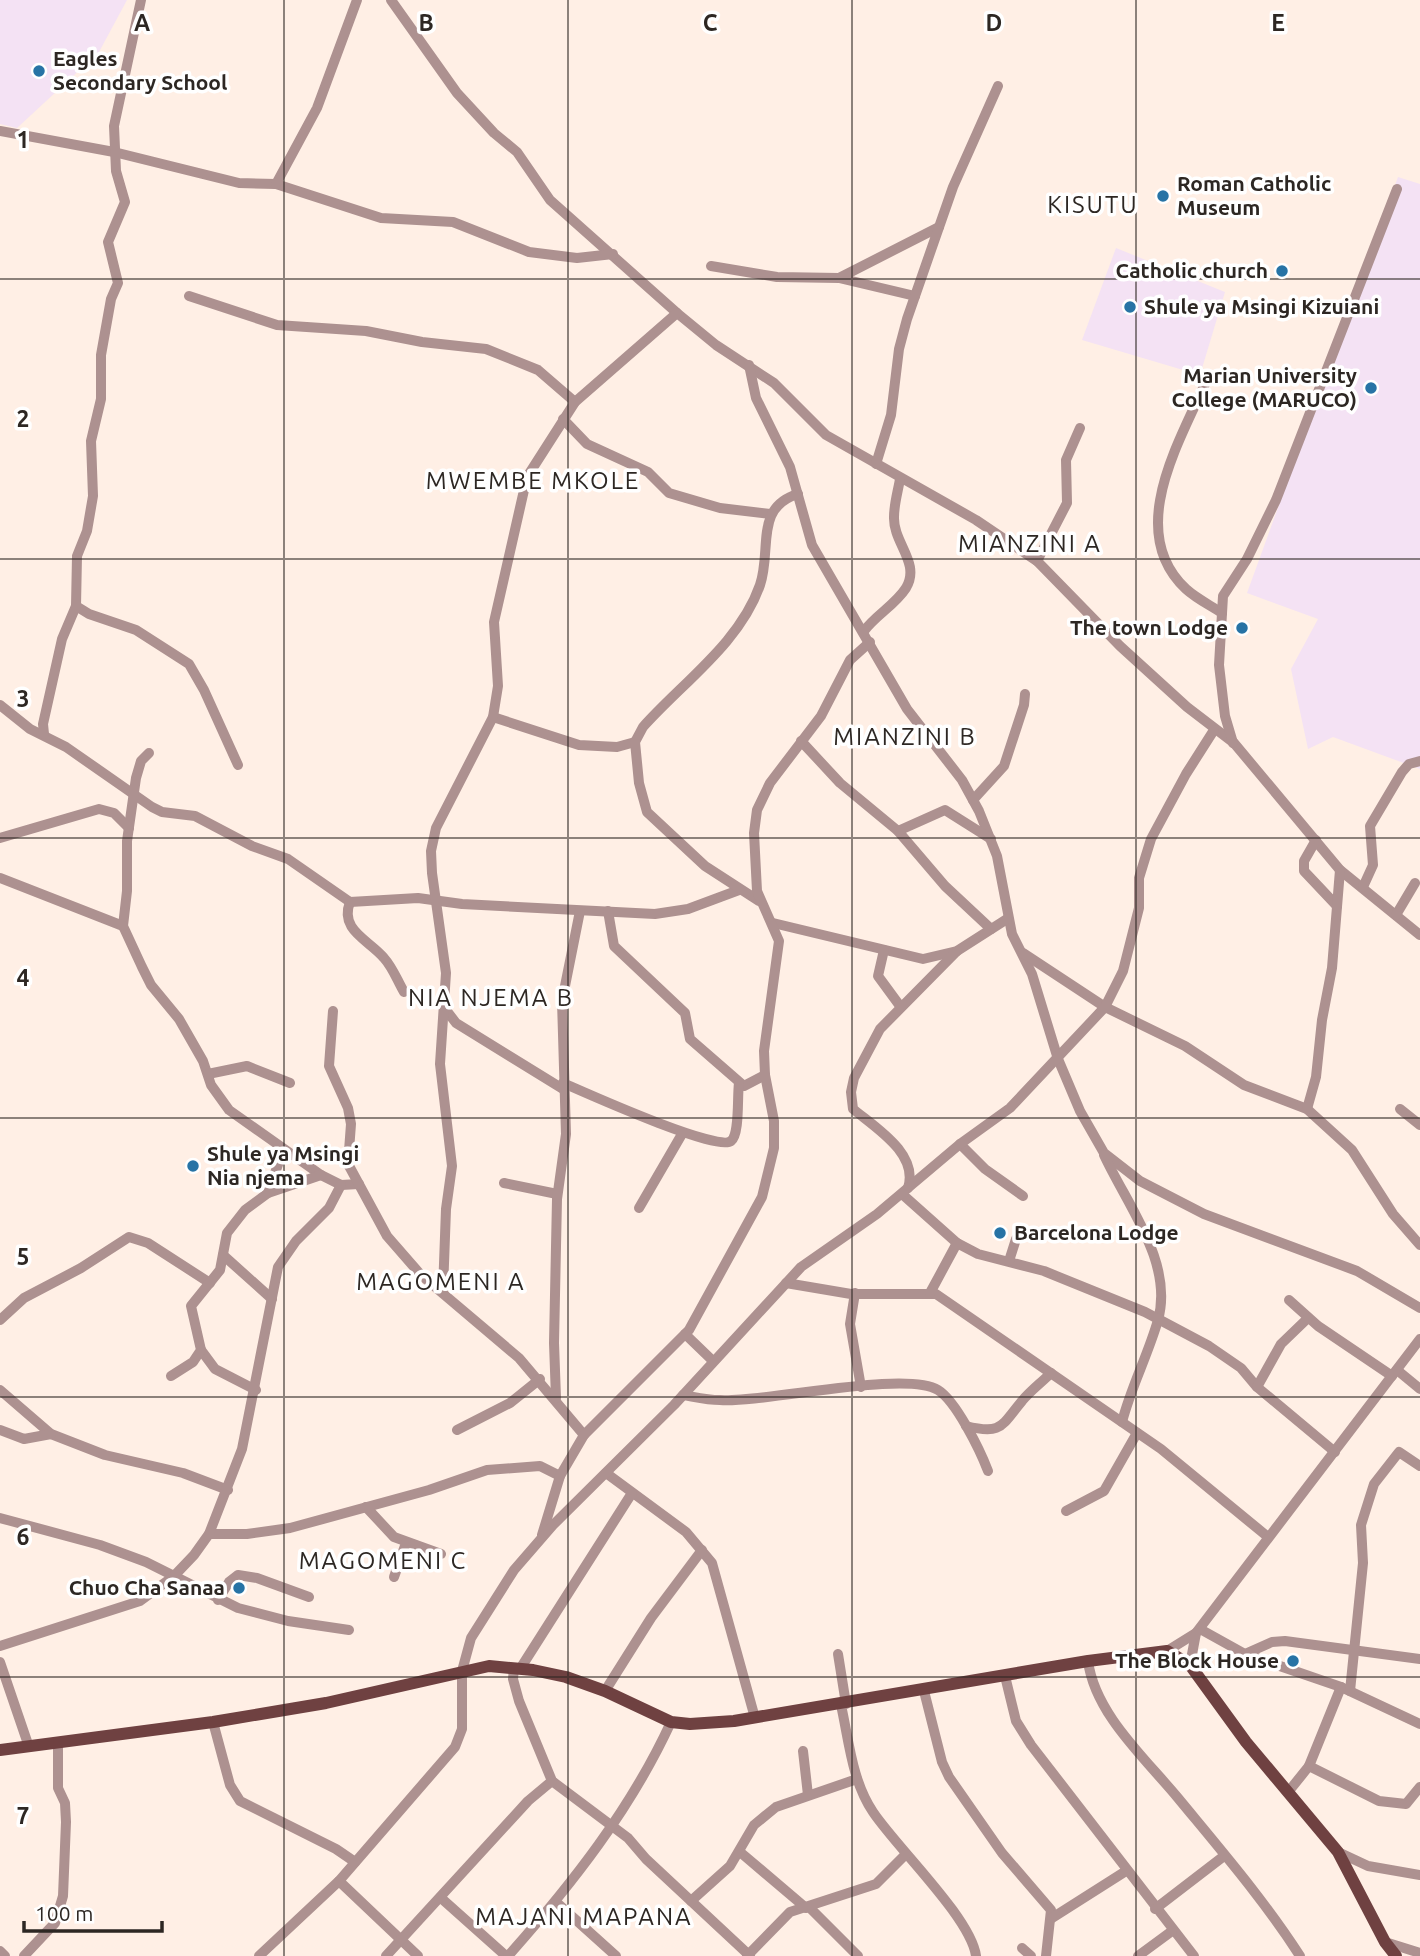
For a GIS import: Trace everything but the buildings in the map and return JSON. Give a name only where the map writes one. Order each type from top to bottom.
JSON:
[{"type":"main road","points":[[0,1751],[213,1722],[326,1703],[489,1666],[517,1668],[566,1678],[605,1691],[671,1722],[706,1724],[924,1691],[1088,1661],[1167,1651],[1190,1665],[1246,1742],[1338,1852],[1385,1942],[1396,1956]]},
{"type":"street","points":[[44,734],[48,698],[62,639],[76,606],[77,556],[88,531],[93,496],[91,441],[102,399],[101,355],[111,299],[118,283],[108,242],[125,202],[116,171],[114,126],[141,0]]},
{"type":"street","points":[[276,184],[317,108],[356,0]]},
{"type":"street","points":[[391,0],[457,93],[494,133],[517,152],[550,200],[716,345],[774,383],[826,435],[976,520],[1037,561],[1103,630],[1214,730],[1234,743],[1340,870],[1420,935]]},
{"type":"street","points":[[876,464],[891,415],[899,349],[915,296],[960,168],[998,86]]},
{"type":"street","points":[[0,131],[114,152],[239,183],[276,184],[381,218],[453,222],[529,252],[577,258],[613,254]]},
{"type":"street","points":[[1234,743],[1223,705],[1219,665],[1226,587],[1247,559],[1276,500],[1397,189]]},
{"type":"street","points":[[839,278],[939,227]]},
{"type":"street","points":[[712,266],[777,277],[839,278],[915,296]]},
{"type":"street","points":[[188,296],[276,325],[366,331],[422,342],[486,349],[538,370],[575,402]]},
{"type":"street","points":[[443,1291],[446,1209],[452,1166],[440,1064],[446,974],[431,851],[436,828],[493,716],[498,686],[494,622],[519,500],[527,477],[575,402],[677,313]]},
{"type":"street","points":[[749,365],[756,398],[790,467],[812,545],[907,709],[973,800],[1003,879],[1006,919],[1032,974],[1058,1059],[1080,1111],[1143,1233],[1161,1277],[1159,1319],[1132,1386],[1122,1422]]},
{"type":"street","points":[[1209,375],[1165,478],[1156,528],[1164,554],[1183,586],[1222,613]]},
{"type":"street","points":[[563,419],[585,442],[648,472],[669,493],[720,508],[771,514]]},
{"type":"street","points":[[1037,561],[1067,503],[1066,460],[1080,428]]},
{"type":"street","points":[[864,631],[902,594],[911,576],[911,566],[900,542],[894,517],[900,479]]},
{"type":"street","points":[[759,901],[738,890],[690,854],[647,812],[641,792],[635,742],[643,727],[724,641],[745,613],[760,586],[771,514],[779,501],[798,494]]},
{"type":"street","points":[[76,606],[89,614],[136,630],[189,664],[238,765]]},
{"type":"street","points":[[541,1537],[560,1476],[584,1435],[685,1334],[716,1284],[762,1197],[775,1133],[765,1075],[764,1051],[779,941],[773,923],[759,901],[754,843],[757,810],[763,794],[821,716],[850,660],[870,642]]},
{"type":"street","points":[[973,800],[1004,766],[1024,705],[1025,694]]},
{"type":"street","points":[[0,705],[30,729],[44,734],[162,812],[195,816],[264,852],[288,859],[351,902],[405,898],[580,911],[670,914],[738,890]]},
{"type":"street","points":[[493,716],[579,745],[617,747],[635,742]]},
{"type":"street","points":[[259,1956],[338,1881],[454,1747],[462,1729],[462,1671],[465,1654],[478,1623],[514,1570],[541,1537],[683,1395],[813,1257],[905,1191],[960,1143],[1010,1108],[1105,1007],[1123,971],[1139,908],[1139,878],[1151,839],[1186,774],[1214,730]]},
{"type":"street","points":[[801,741],[840,783],[898,831],[946,886],[991,929]]},
{"type":"street","points":[[149,753],[141,761],[129,828],[123,926],[151,985],[179,1019],[211,1085],[229,1110],[320,1175],[341,1185],[359,1184]]},
{"type":"street","points":[[1363,887],[1373,865],[1368,835],[1370,826],[1402,772],[1409,764],[1420,761]]},
{"type":"street","points":[[0,838],[99,809],[114,813],[129,828]]},
{"type":"street","points":[[898,831],[945,810],[990,839]]},
{"type":"street","points":[[1316,840],[1304,860],[1304,871],[1337,906]]},
{"type":"street","points":[[1307,1109],[1320,1056],[1340,870]]},
{"type":"street","points":[[0,878],[123,926]]},
{"type":"street","points":[[1396,915],[1415,883]]},
{"type":"street","points":[[351,902],[346,915],[351,927],[383,956],[404,992]]},
{"type":"street","points":[[556,1398],[554,1343],[558,1194],[566,1134],[562,1001],[580,911]]},
{"type":"street","points":[[608,911],[614,946],[685,1013],[690,1039],[738,1083],[749,1085],[765,1075]]},
{"type":"street","points":[[905,1191],[911,1177],[905,1156],[853,1109],[850,1101],[854,1078],[880,1029],[900,1006],[957,951],[1006,919]]},
{"type":"street","points":[[773,923],[916,959],[957,951]]},
{"type":"street","points":[[884,950],[877,976],[900,1006]]},
{"type":"street","points":[[1022,952],[1105,1007],[1185,1046],[1244,1085],[1307,1109],[1352,1150],[1393,1214],[1420,1245]]},
{"type":"street","points":[[443,1006],[456,1023],[563,1086],[682,1134],[720,1145],[737,1134],[738,1083]]},
{"type":"street","points":[[333,1011],[329,1071],[348,1108],[351,1124],[347,1155],[359,1184],[398,1250],[421,1275],[443,1291],[540,1379],[584,1435]]},
{"type":"street","points":[[208,1074],[247,1066],[290,1083]]},
{"type":"street","points":[[1400,1109],[1420,1125]]},
{"type":"street","points":[[639,1208],[682,1134]]},
{"type":"street","points":[[960,1143],[985,1169],[1023,1196]]},
{"type":"street","points":[[268,1193],[283,1150]]},
{"type":"street","points":[[1104,1153],[1140,1181],[1204,1214],[1357,1271],[1420,1308]]},
{"type":"street","points":[[256,1390],[215,1369],[201,1350],[191,1306],[220,1270],[227,1233],[235,1221],[268,1193],[320,1175]]},
{"type":"street","points":[[504,1182],[558,1194]]},
{"type":"street","points":[[0,1646],[127,1607],[153,1594],[174,1576],[208,1534],[228,1490],[256,1390],[274,1280],[284,1256],[329,1208],[341,1185]]},
{"type":"street","points":[[905,1191],[957,1243],[978,1254],[1044,1271],[1159,1319],[1238,1365],[1257,1387],[1335,1452]]},
{"type":"street","points":[[0,1320],[24,1297],[80,1268],[129,1237],[148,1243],[210,1283]]},
{"type":"street","points":[[1009,1261],[1016,1239]]},
{"type":"street","points":[[930,1293],[957,1243]]},
{"type":"street","points":[[223,1255],[272,1299]]},
{"type":"street","points":[[786,1283],[855,1293],[930,1293],[960,1309],[1179,1462],[1268,1537]]},
{"type":"street","points":[[855,1293],[850,1324],[861,1387]]},
{"type":"street","points":[[1289,1300],[1308,1318],[1420,1389]]},
{"type":"street","points":[[1257,1387],[1281,1345],[1308,1318]]},
{"type":"street","points":[[685,1334],[713,1361]]},
{"type":"street","points":[[1167,1651],[1198,1631],[1420,1339]]},
{"type":"street","points":[[171,1376],[193,1362],[201,1350]]},
{"type":"street","points":[[966,1426],[993,1430],[1005,1424],[1022,1401],[1051,1373]]},
{"type":"street","points":[[457,1430],[510,1403],[540,1379]]},
{"type":"street","points":[[683,1395],[720,1401],[861,1387],[930,1387],[942,1393],[966,1426],[988,1471]]},
{"type":"street","points":[[0,1390],[51,1434],[104,1455],[183,1473],[228,1490]]},
{"type":"street","points":[[0,1430],[24,1439],[51,1434]]},
{"type":"street","points":[[1066,1511],[1104,1491],[1137,1433]]},
{"type":"street","points":[[1289,1791],[1309,1766],[1345,1689],[1356,1648],[1363,1563],[1362,1525],[1372,1488],[1399,1452],[1420,1466]]},
{"type":"street","points":[[208,1534],[247,1534],[290,1528],[429,1490],[487,1469],[540,1466],[560,1476]]},
{"type":"street","points":[[606,1473],[686,1532],[702,1550],[718,1577],[729,1629],[755,1717]]},
{"type":"street","points":[[632,1493],[517,1668],[513,1679],[519,1701],[552,1781],[612,1826],[749,1955],[790,1912],[876,1884],[906,1854]]},
{"type":"street","points":[[366,1507],[388,1533],[406,1543],[441,1554]]},
{"type":"street","points":[[0,1518],[100,1545],[174,1576],[218,1600],[268,1618],[349,1630]]},
{"type":"street","points":[[394,1577],[406,1543]]},
{"type":"street","points":[[605,1691],[651,1618],[702,1550]]},
{"type":"street","points":[[218,1600],[229,1582],[238,1575],[257,1578],[309,1597]]},
{"type":"street","points":[[1198,1631],[1245,1654],[1345,1689],[1420,1724]]},
{"type":"street","points":[[1190,1665],[1198,1631]]},
{"type":"street","points":[[1245,1654],[1272,1642],[1285,1641],[1356,1648],[1420,1659]]},
{"type":"street","points":[[838,1654],[857,1779],[872,1812],[967,1933],[976,1956]]},
{"type":"street","points":[[1088,1661],[1093,1688],[1106,1709],[1300,1956]]},
{"type":"street","points":[[0,1662],[29,1747]]},
{"type":"street","points":[[1005,1676],[1013,1711],[1023,1732],[1155,1909],[1194,1956]]},
{"type":"street","points":[[924,1691],[948,1777],[1002,1853],[1047,1904],[1052,1918],[1046,1956]]},
{"type":"street","points":[[213,1722],[230,1785],[240,1801],[335,1849],[355,1862]]},
{"type":"street","points":[[441,1898],[507,1956],[556,1902],[612,1826],[648,1773],[671,1722]]},
{"type":"street","points":[[24,1956],[55,1923],[64,1896],[66,1822],[65,1803],[58,1788],[58,1743]]},
{"type":"street","points":[[803,1751],[808,1795]]},
{"type":"street","points":[[1309,1766],[1388,1804],[1406,1804],[1420,1787]]},
{"type":"street","points":[[691,1901],[740,1852],[747,1835],[776,1807],[857,1779]]},
{"type":"street","points":[[386,1956],[528,1801],[552,1781]]},
{"type":"street","points":[[740,1852],[808,1908],[858,1956]]},
{"type":"street","points":[[1338,1852],[1368,1866],[1420,1875]]},
{"type":"street","points":[[1155,1909],[1224,1856]]},
{"type":"street","points":[[1052,1918],[1126,1871]]},
{"type":"street","points":[[338,1881],[418,1956]]},
{"type":"street","points":[[556,1902],[615,1956]]},
{"type":"street","points":[[1138,1956],[1172,1931]]},
{"type":"street","points":[[1385,1942],[1420,1953]]},
{"type":"street","points":[[1022,1948],[1031,1956]]},
{"type":"street","points":[[0,1951],[5,1956]]},
{"type":"shaded area","name":"Eagles Secondary School","points":[[0,0],[127,0],[99,52],[17,128],[0,124]]},
{"type":"shaded area","name":"Marian University College (MARUCO)","points":[[1398,177],[1420,184],[1420,769],[1333,737],[1308,749],[1291,669],[1318,619],[1247,593]]},
{"type":"shaded area","points":[[1116,248],[1225,292],[1200,375],[1082,340]]},
{"type":"place","name":"Eagles Secondary School","points":[[39,71]]},
{"type":"place","name":"Roman Catholic Museum","points":[[1163,196]]},
{"type":"place","name":"Catholic church","points":[[1282,271]]},
{"type":"place","name":"Shule ya Msingi Kizuiani","points":[[1130,307]]},
{"type":"place","name":"Marian University College (MARUCO)","points":[[1371,388]]},
{"type":"place","name":"The town Lodge","points":[[1242,628]]},
{"type":"place","name":"Shule ya Msingi Nia njema","points":[[193,1166]]},
{"type":"place","name":"Barcelona Lodge","points":[[1000,1233]]},
{"type":"place","name":"Chuo Cha Sanaa","points":[[239,1588]]},
{"type":"place","name":"The Block House","points":[[1293,1661]]},
{"type":"district","name":"KISUTU","points":[[1093,205]]},
{"type":"district","name":"MWEMBE MKOLE","points":[[533,481]]},
{"type":"district","name":"MIANZINI A","points":[[1030,544]]},
{"type":"district","name":"MIANZINI B","points":[[905,737]]},
{"type":"district","name":"NIA NJEMA B","points":[[491,998]]},
{"type":"district","name":"MAGOMENI A","points":[[441,1282]]},
{"type":"district","name":"MAGOMENI C","points":[[383,1561]]},
{"type":"district","name":"MAJANI MAPANA","points":[[584,1917]]}]
